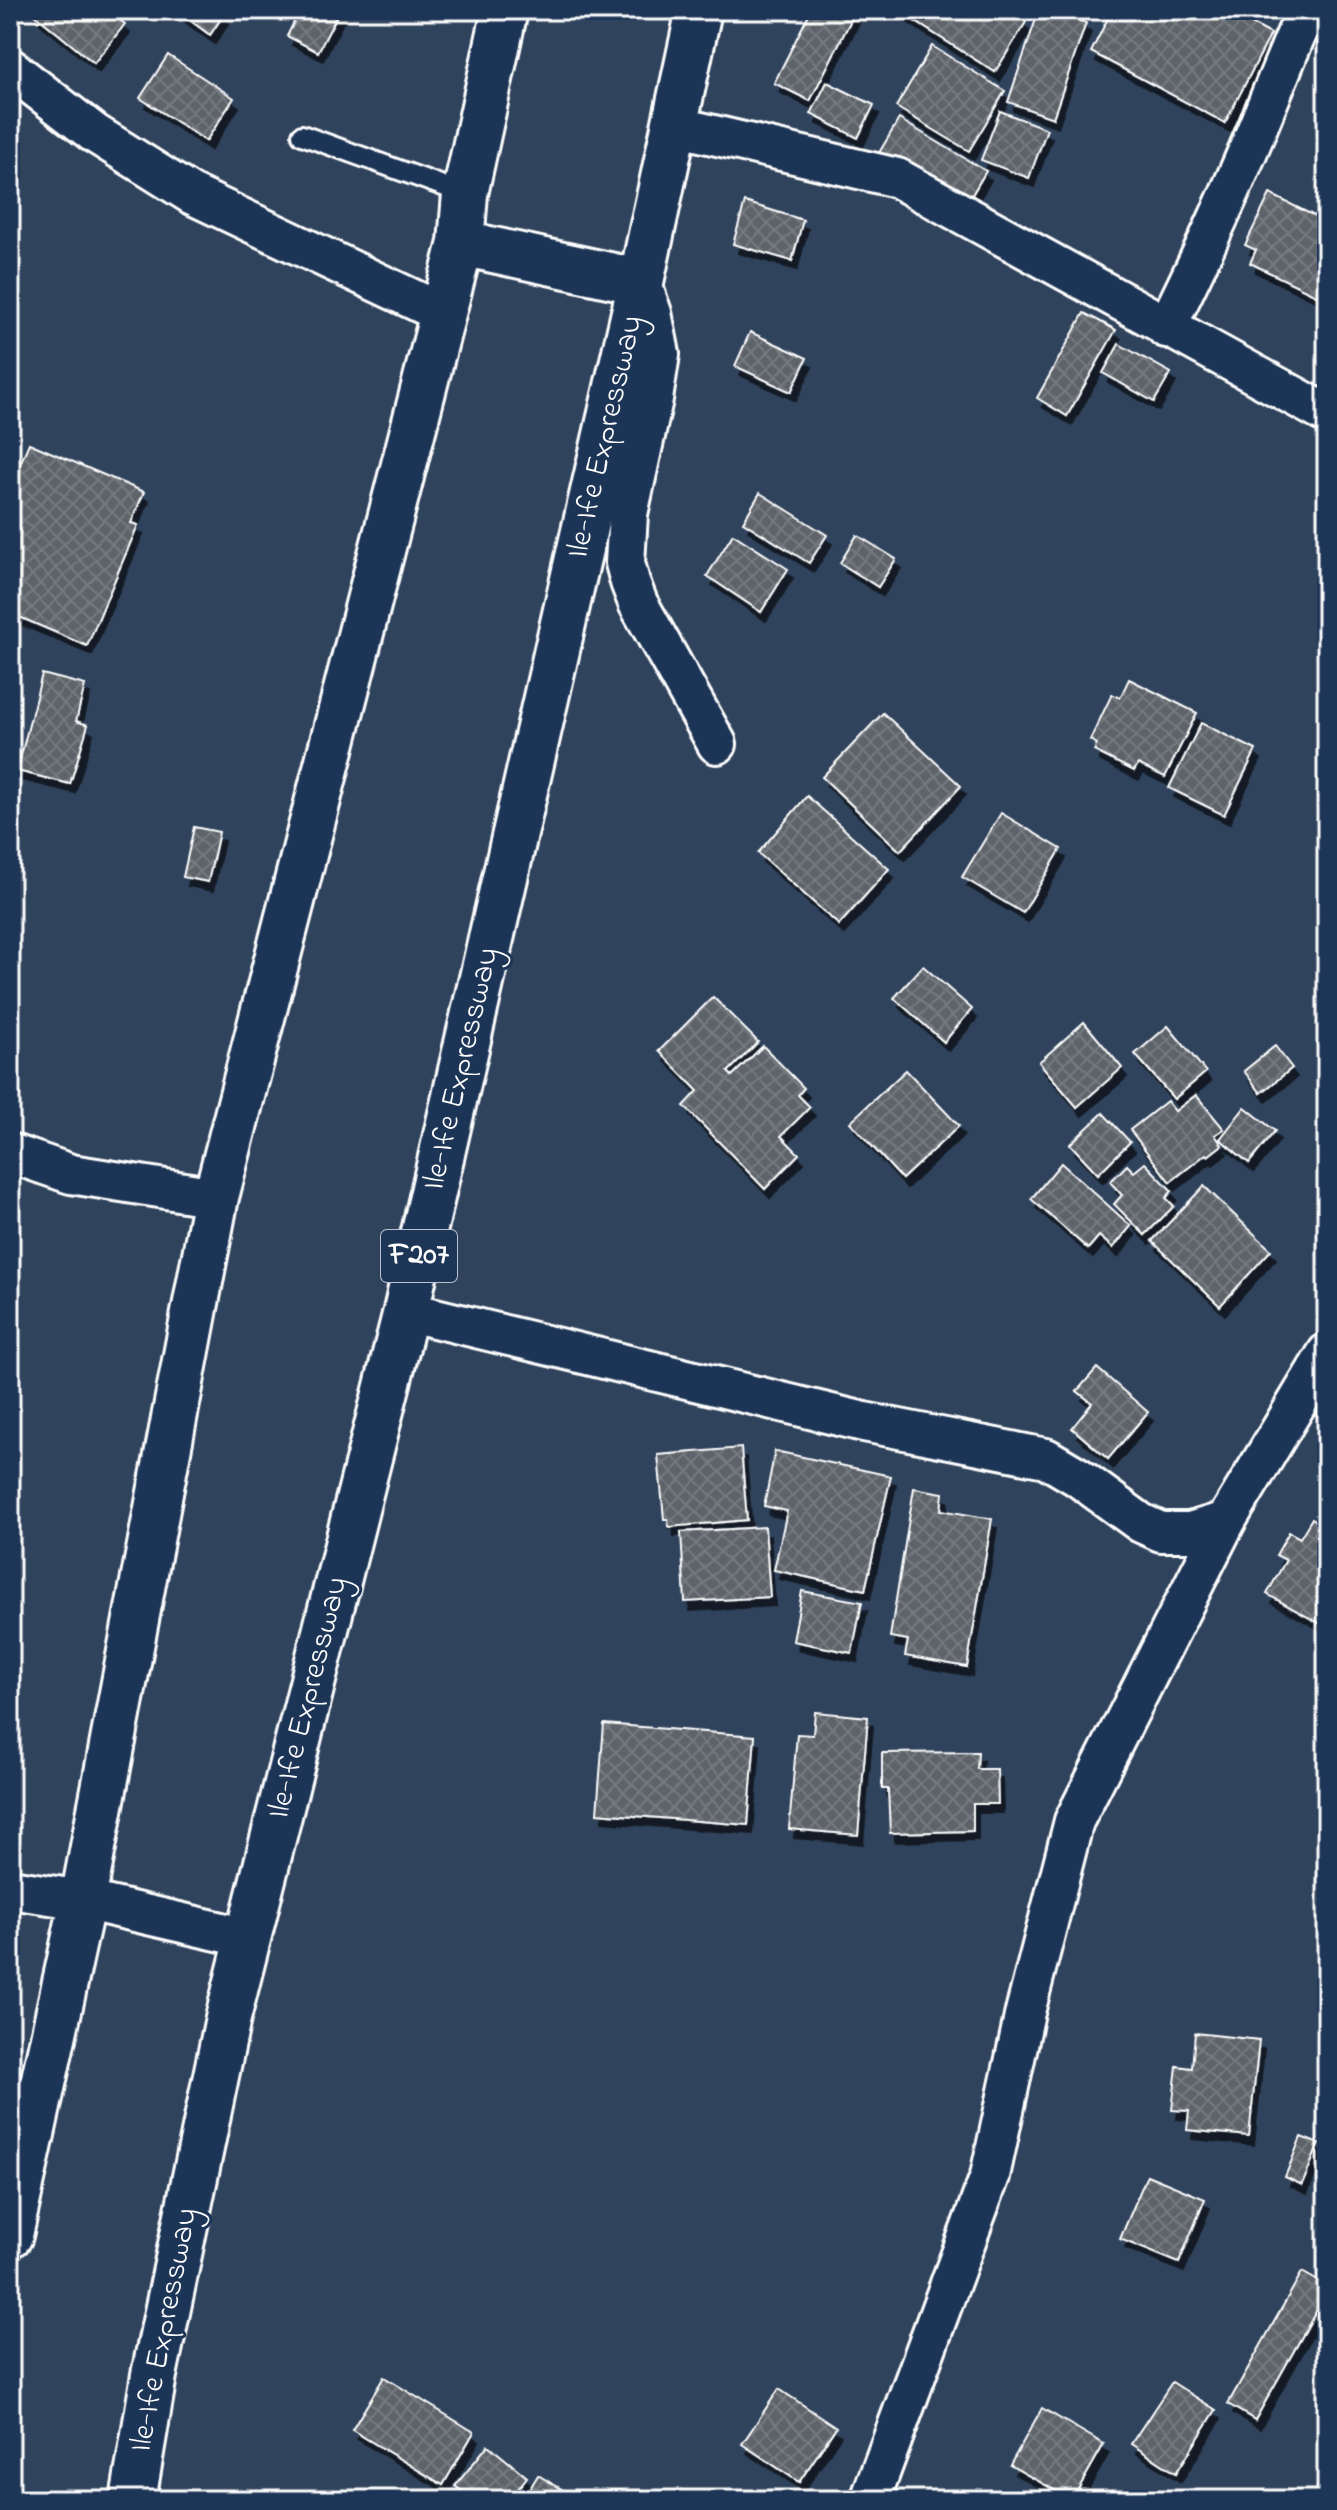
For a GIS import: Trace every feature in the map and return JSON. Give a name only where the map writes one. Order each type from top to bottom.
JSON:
[{"type":"main road","points":[[10,2235],[83,1900],[216,1197],[444,314],[461,243],[465,194],[505,10]]},
{"type":"main road","name":"Ile-Ife Expressway","points":[[133,2500],[154,2375],[228,2018],[406,1311],[641,282],[699,10]]},
{"type":"main road","points":[[461,243],[641,282]]},
{"type":"street","points":[[1166,328],[1209,242],[1286,53],[1307,10]]},
{"type":"street","points":[[10,68],[94,133],[191,194],[444,314]]},
{"type":"street","points":[[675,126],[897,178],[1327,414]]},
{"type":"street","points":[[641,282],[652,313],[660,354],[628,514],[625,563],[638,603],[717,744]]},
{"type":"street","points":[[10,1153],[71,1174],[216,1197]]},
{"type":"street","points":[[406,1311],[864,1422],[1046,1458],[1141,1523],[1161,1532],[1190,1532],[1226,1521]]},
{"type":"street","points":[[870,2500],[990,2176],[1025,2012],[1074,1821],[1226,1521],[1327,1353]]},
{"type":"street","points":[[10,1889],[83,1900],[248,1938]]},
{"type":"lane","points":[[302,135],[465,194]]},
{"type":"building","points":[[38,10],[107,10],[125,24],[94,63],[34,14]]},
{"type":"building","points":[[176,10],[218,10],[224,14],[210,35]]},
{"type":"building","points":[[300,10],[340,10],[318,52],[287,36]]},
{"type":"building","points":[[811,10],[856,10],[810,101],[774,83]]},
{"type":"building","points":[[897,10],[1008,10],[1026,22],[995,72]]},
{"type":"building","points":[[1039,10],[1050,10],[1086,23],[1053,118],[1008,102]]},
{"type":"building","points":[[1112,10],[1225,10],[1271,34],[1225,123],[1091,52]]},
{"type":"building","points":[[932,46],[1005,91],[969,151],[896,107]]},
{"type":"building","points":[[168,55],[234,98],[206,141],[140,98]]},
{"type":"building","points":[[827,82],[874,105],[858,138],[811,114]]},
{"type":"building","points":[[1000,111],[1047,129],[1029,178],[981,160]]},
{"type":"building","points":[[899,119],[986,171],[963,210],[876,158]]},
{"type":"building","points":[[1270,194],[1327,222],[1327,285],[1324,284],[1318,296],[1250,263],[1256,250],[1245,245]]},
{"type":"building","points":[[745,202],[803,220],[792,261],[733,244]]},
{"type":"building","points":[[1084,313],[1116,330],[1067,416],[1037,398]]},
{"type":"building","points":[[750,332],[807,358],[791,392],[735,366]]},
{"type":"building","points":[[1119,344],[1171,373],[1154,402],[1103,373]]},
{"type":"building","points":[[29,443],[144,492],[131,523],[138,525],[87,646],[10,613],[10,471],[16,473]]},
{"type":"building","points":[[760,493],[827,535],[809,563],[743,522]]},
{"type":"building","points":[[733,534],[788,569],[761,612],[707,576]]},
{"type":"building","points":[[857,535],[896,559],[878,587],[840,563]]},
{"type":"building","points":[[42,674],[85,685],[76,721],[88,725],[70,784],[17,771]]},
{"type":"building","points":[[1129,679],[1197,713],[1165,777],[1138,764],[1134,771],[1094,751],[1097,744],[1090,740],[1112,694],[1120,698]]},
{"type":"building","points":[[883,713],[961,786],[900,851],[822,777]]},
{"type":"building","points":[[1201,723],[1256,750],[1224,815],[1169,788]]},
{"type":"building","points":[[807,796],[889,869],[839,925],[758,853]]},
{"type":"building","points":[[1001,813],[1061,849],[1023,913],[962,877]]},
{"type":"building","points":[[194,827],[219,832],[208,882],[183,877]]},
{"type":"building","points":[[923,966],[972,1009],[944,1042],[894,998]]},
{"type":"building","points":[[713,997],[758,1042],[728,1072],[732,1076],[763,1046],[804,1088],[798,1095],[810,1107],[781,1136],[799,1154],[765,1189],[684,1106],[698,1091],[659,1051]]},
{"type":"building","points":[[1084,1022],[1122,1068],[1077,1107],[1039,1062]]},
{"type":"building","points":[[1168,1026],[1206,1072],[1174,1099],[1135,1054]]},
{"type":"building","points":[[1275,1046],[1292,1068],[1261,1093],[1244,1071]]},
{"type":"building","points":[[906,1070],[959,1126],[902,1179],[850,1122]]},
{"type":"building","points":[[1196,1095],[1224,1129],[1215,1135],[1222,1145],[1170,1182],[1130,1130],[1167,1101],[1175,1111]]},
{"type":"building","points":[[1245,1107],[1275,1131],[1249,1163],[1220,1139]]},
{"type":"building","points":[[1103,1113],[1130,1142],[1098,1174],[1070,1144]]},
{"type":"building","points":[[1061,1163],[1131,1226],[1113,1248],[1099,1236],[1088,1249],[1031,1199]]},
{"type":"building","points":[[1145,1163],[1172,1191],[1166,1198],[1174,1206],[1145,1235],[1114,1204],[1122,1195],[1110,1182],[1127,1165],[1134,1172]]},
{"type":"building","points":[[1204,1186],[1271,1250],[1220,1306],[1152,1241]]},
{"type":"building","points":[[1097,1368],[1148,1412],[1108,1459],[1072,1428],[1092,1403],[1077,1391]]},
{"type":"building","points":[[1327,1400],[1327,1423],[1316,1415]]},
{"type":"building","points":[[741,1448],[747,1520],[669,1527],[668,1519],[664,1519],[658,1455]]},
{"type":"building","points":[[775,1451],[891,1476],[865,1590],[774,1570],[787,1511],[764,1506]]},
{"type":"building","points":[[914,1488],[943,1493],[941,1510],[992,1519],[967,1667],[905,1656],[908,1640],[890,1637]]},
{"type":"building","points":[[1312,1518],[1327,1527],[1326,1627],[1267,1594],[1286,1560],[1276,1555],[1289,1532],[1300,1538]]},
{"type":"building","points":[[765,1527],[770,1597],[685,1602],[681,1532]]},
{"type":"building","points":[[802,1591],[862,1602],[852,1653],[793,1641]]},
{"type":"building","points":[[815,1712],[868,1717],[858,1835],[789,1829],[797,1734],[813,1735]]},
{"type":"building","points":[[604,1724],[755,1736],[748,1825],[597,1813]]},
{"type":"building","points":[[978,1752],[977,1769],[997,1769],[998,1804],[973,1804],[973,1831],[890,1833],[888,1789],[882,1789],[882,1753]]},
{"type":"building","points":[[1195,2033],[1259,2040],[1249,2136],[1187,2130],[1189,2111],[1172,2110],[1177,2066],[1192,2068]]},
{"type":"building","points":[[1301,2137],[1319,2144],[1302,2185],[1285,2177]]},
{"type":"building","points":[[1147,2175],[1205,2199],[1179,2263],[1120,2239]]},
{"type":"building","points":[[1302,2272],[1327,2286],[1327,2292],[1255,2420],[1228,2404]]},
{"type":"building","points":[[384,2377],[474,2432],[443,2485],[352,2430]]},
{"type":"building","points":[[1172,2382],[1216,2410],[1176,2473],[1131,2444]]},
{"type":"building","points":[[779,2389],[836,2427],[799,2482],[742,2444]]},
{"type":"building","points":[[1042,2408],[1104,2444],[1072,2500],[1010,2465]]},
{"type":"building","points":[[488,2445],[527,2477],[509,2500],[473,2500],[455,2486]]},
{"type":"building","points":[[538,2475],[580,2500],[523,2500]]}]
